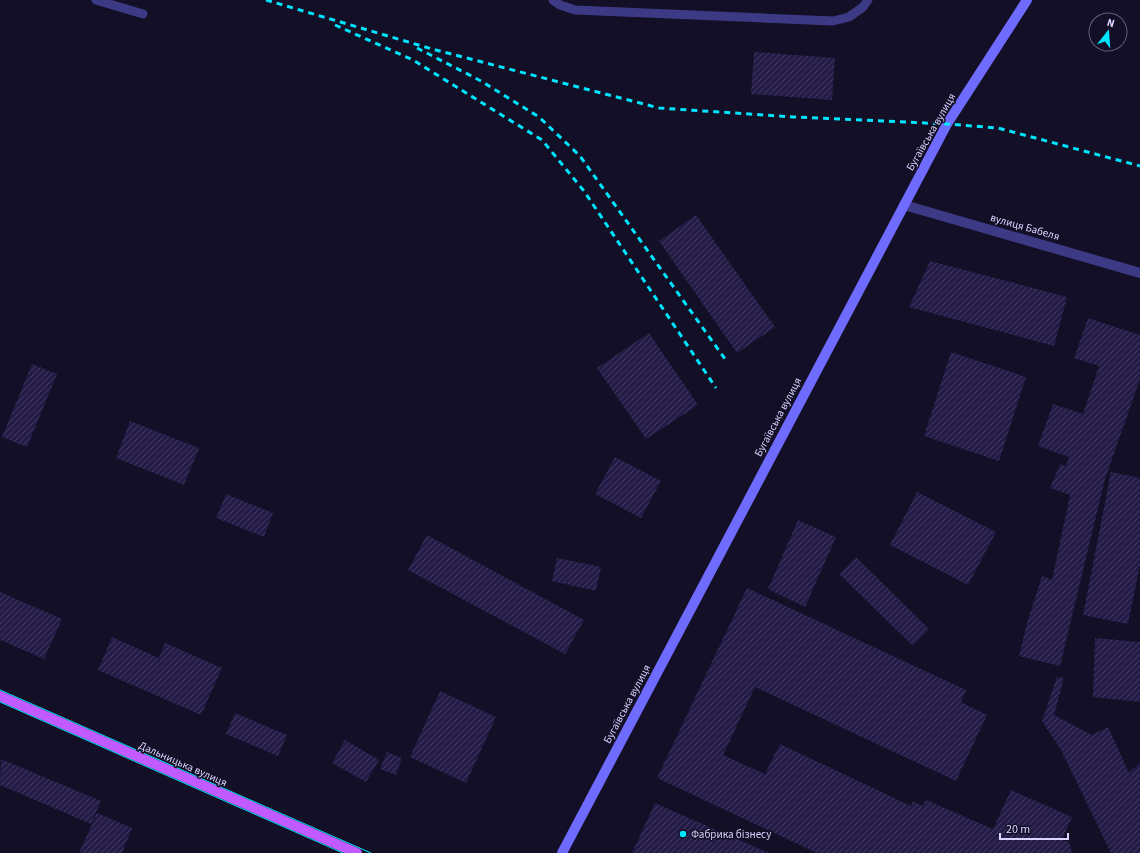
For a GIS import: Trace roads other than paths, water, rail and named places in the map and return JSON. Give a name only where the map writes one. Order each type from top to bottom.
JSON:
[{"type":"main road","name":"Бугаївська вулиця","points":[[562,853],[947,124],[1027,0]]},
{"type":"main road","name":"Дальницька вулиця","points":[[0,696],[357,853]]},
{"type":"street","name":"вулиця Бабеля","points":[[904,205],[1140,273]]},
{"type":"lane","points":[[96,0],[143,14]]},
{"type":"lane","points":[[553,0],[560,5],[575,10],[833,22],[849,17],[863,7],[868,0]]},
{"type":"tram line","points":[[0,690],[371,853]]},
{"type":"tram line","points":[[0,702],[343,853]]},
{"type":"railway","points":[[266,0],[432,49],[659,108],[998,128],[1140,166]]},
{"type":"railway","points":[[335,25],[413,60],[542,140],[584,191],[716,388]]},
{"type":"railway","points":[[417,48],[481,81],[539,117],[580,156],[725,359]]},
{"type":"place","name":"Фабрика бізнесу","points":[[683,834]]}]
